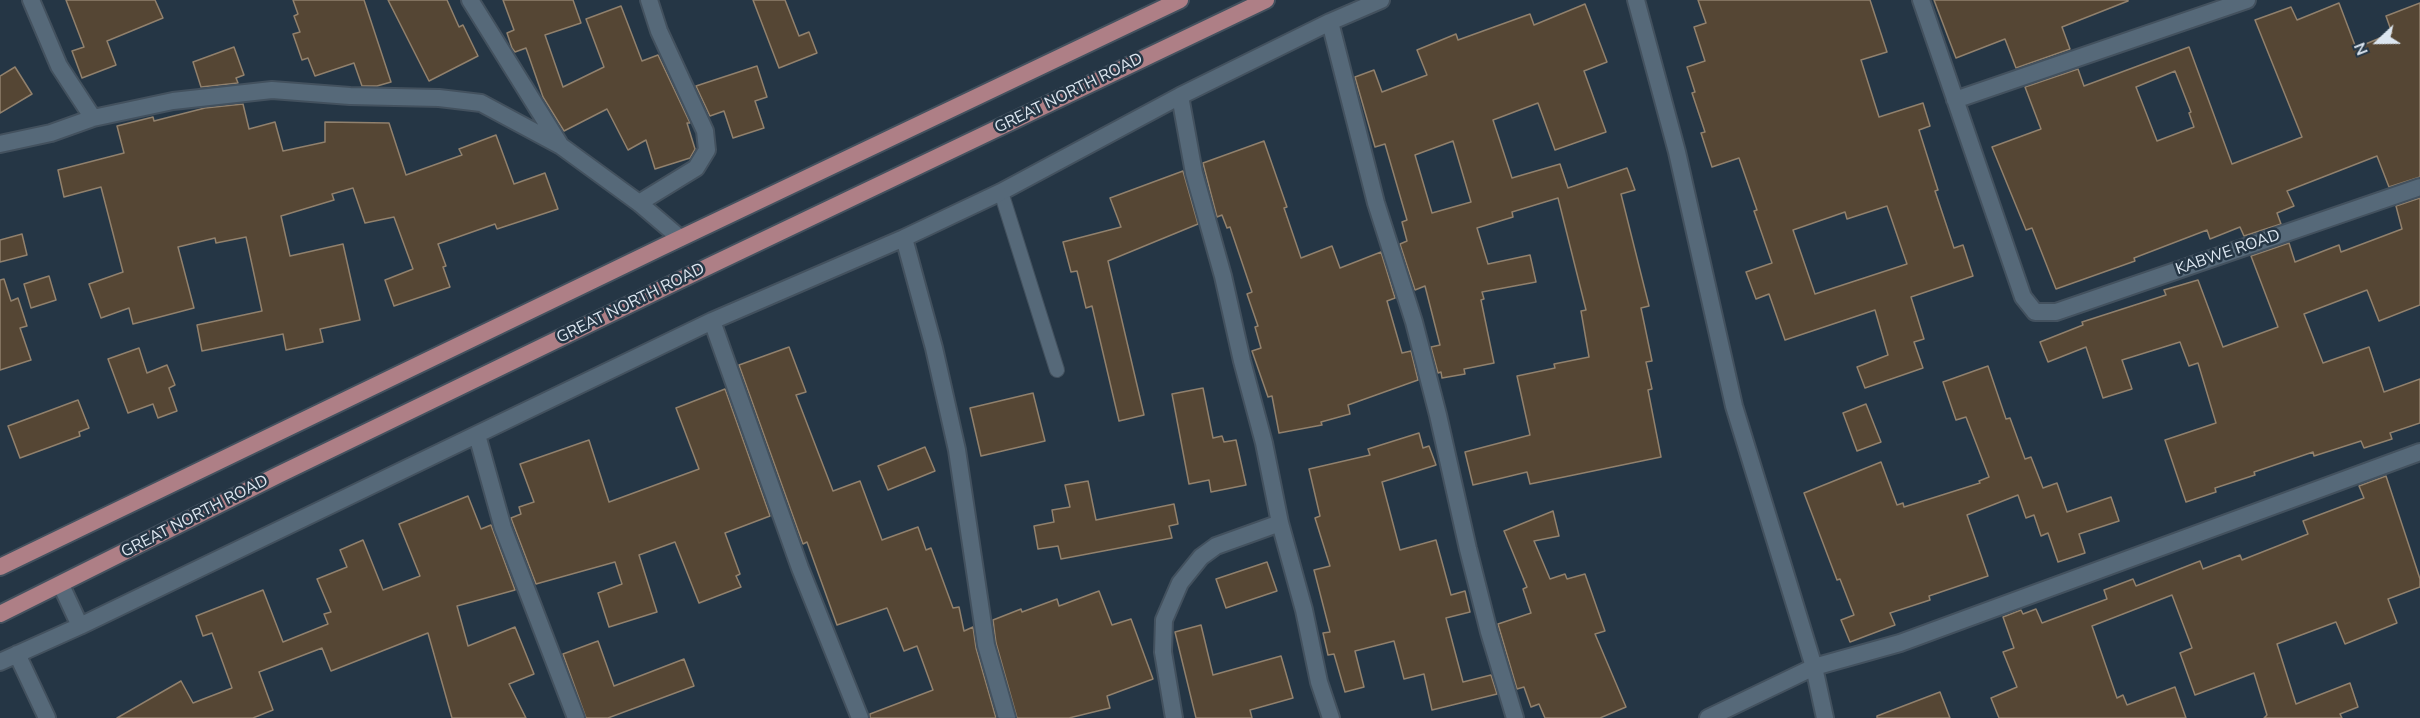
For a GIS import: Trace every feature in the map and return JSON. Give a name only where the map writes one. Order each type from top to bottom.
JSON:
[{"type":"main road","points":[[0,567],[680,238],[1180,0]]},
{"type":"main road","name":"GREAT NORTH ROAD","points":[[0,614],[278,475],[658,290],[1266,0]]},
{"type":"street","points":[[31,0],[59,66],[93,118]]},
{"type":"street","points":[[470,0],[561,146]]},
{"type":"street","points":[[639,203],[696,168],[707,150],[705,131],[659,31],[650,0]]},
{"type":"street","points":[[0,662],[80,626],[711,321],[904,238],[1001,192],[1180,96],[1330,22],[1381,0]]},
{"type":"street","points":[[1636,0],[1677,153],[1734,406],[1814,667],[1825,718]]},
{"type":"street","points":[[1921,0],[1955,100],[2247,0]]},
{"type":"street","points":[[1330,22],[1376,203],[1414,322],[1486,622],[1515,718]]},
{"type":"street","points":[[0,144],[51,133],[93,118],[173,101],[272,90],[350,96],[439,98],[481,103],[561,146],[639,203],[680,238]]},
{"type":"street","points":[[1180,96],[1194,173],[1223,276],[1280,523],[1304,610],[1319,682],[1331,718]]},
{"type":"street","name":"KABWE ROAD","points":[[1955,100],[2023,297],[2035,312],[2056,312],[2420,188]]},
{"type":"street","points":[[904,238],[934,348],[957,450],[986,645],[1007,718]]},
{"type":"street","points":[[711,321],[800,568],[860,718]]},
{"type":"street","points":[[477,435],[503,528],[576,718]]},
{"type":"street","points":[[1708,718],[1814,667],[1900,643],[2420,452]]},
{"type":"street","points":[[1168,717],[1163,652],[1164,620],[1180,583],[1201,557],[1216,546],[1280,523]]},
{"type":"street","points":[[61,585],[80,626]]},
{"type":"street","points":[[17,654],[47,718]]},
{"type":"lane","points":[[1001,192],[1057,370]]},
{"type":"building","points":[[66,0],[155,0],[163,18],[107,41],[116,65],[82,78],[72,51],[84,47]]},
{"type":"building","points":[[293,0],[364,0],[391,82],[377,86],[362,86],[354,63],[315,76],[308,58],[302,60],[293,34],[300,32],[294,16],[298,14]]},
{"type":"building","points":[[388,0],[447,0],[459,27],[463,25],[478,56],[429,81]]},
{"type":"building","points":[[503,0],[573,0],[581,23],[545,35],[563,87],[604,67],[586,19],[621,6],[642,61],[658,55],[690,123],[687,123],[695,149],[690,158],[655,169],[646,140],[628,150],[607,109],[564,131],[543,97],[526,48],[515,52],[512,48],[507,33],[514,30]]},
{"type":"building","points":[[753,0],[785,0],[799,36],[809,32],[817,53],[779,68]]},
{"type":"building","points":[[1698,0],[1870,0],[1887,52],[1861,60],[1879,117],[1923,103],[1930,126],[1919,130],[1938,190],[1935,191],[1954,248],[1963,245],[1973,276],[1911,297],[1924,339],[1914,342],[1923,368],[1865,388],[1857,367],[1888,355],[1875,310],[1785,340],[1769,294],[1756,299],[1746,272],[1772,263],[1754,211],[1757,210],[1739,158],[1712,167],[1701,133],[1705,132],[1692,93],[1695,92],[1687,67],[1705,61],[1694,27],[1706,23]],"holes":[[[1887,206],[1907,264],[1815,294],[1793,230],[1845,212],[1847,219]]]},
{"type":"building","points":[[1934,0],[2128,1],[2062,27],[2070,49],[2016,68],[2005,39],[1956,58]]},
{"type":"building","points":[[2339,3],[2356,48],[2392,33],[2386,16],[2420,3],[2420,177],[2389,187],[2377,156],[2287,191],[2294,206],[2277,213],[2281,224],[2244,236],[2240,227],[2210,239],[2207,230],[2134,258],[2135,261],[2056,289],[2032,228],[2026,230],[1992,147],[2041,129],[2025,87],[2078,69],[2084,86],[2189,47],[2232,164],[2302,137],[2255,20],[2291,7],[2297,20]],"holes":[[[2175,71],[2191,112],[2189,113],[2194,127],[2157,141],[2136,87]]]},
{"type":"building","points":[[1585,4],[1607,62],[1584,71],[1606,132],[1555,150],[1538,103],[1493,120],[1512,178],[1560,164],[1568,188],[1627,168],[1635,190],[1621,194],[1649,306],[1641,308],[1652,361],[1646,362],[1652,389],[1648,390],[1661,457],[1530,484],[1527,472],[1473,485],[1465,452],[1530,435],[1517,376],[1555,368],[1554,364],[1589,357],[1581,311],[1586,310],[1558,198],[1512,212],[1513,217],[1477,228],[1488,264],[1530,255],[1536,282],[1482,292],[1484,299],[1481,300],[1494,363],[1464,369],[1465,374],[1442,378],[1441,372],[1438,373],[1431,347],[1440,345],[1425,286],[1415,290],[1400,244],[1407,241],[1402,222],[1407,220],[1385,144],[1375,147],[1355,77],[1374,70],[1382,92],[1427,75],[1417,50],[1456,34],[1458,40],[1530,14],[1534,25]],"holes":[[[1453,141],[1471,202],[1432,213],[1415,155]]]},
{"type":"building","points":[[234,47],[244,75],[236,78],[238,83],[201,87],[193,62]]},
{"type":"building","points":[[757,66],[767,97],[755,101],[764,128],[733,138],[724,111],[710,116],[696,86]]},
{"type":"building","points":[[15,67],[32,94],[0,113],[0,76]]},
{"type":"building","points":[[243,104],[249,129],[275,122],[283,151],[325,142],[325,122],[389,123],[406,175],[462,155],[459,149],[496,135],[514,184],[545,173],[558,209],[497,229],[495,224],[438,244],[450,287],[394,306],[385,280],[413,269],[394,217],[365,223],[353,188],[332,194],[334,200],[281,216],[290,256],[343,244],[360,320],[320,329],[323,342],[286,350],[283,334],[202,351],[197,325],[262,311],[246,237],[216,243],[215,238],[178,247],[194,308],[133,324],[129,308],[101,318],[89,284],[123,272],[101,187],[64,197],[58,170],[124,153],[117,126],[153,117],[154,121],[205,108]]},
{"type":"building","points":[[1264,141],[1287,207],[1284,208],[1301,258],[1332,246],[1340,268],[1381,252],[1395,298],[1387,301],[1402,353],[1411,351],[1418,380],[1348,405],[1350,414],[1321,422],[1322,425],[1279,433],[1272,396],[1268,397],[1252,351],[1261,348],[1255,327],[1258,326],[1247,294],[1252,292],[1230,227],[1227,228],[1222,215],[1217,217],[1203,163]]},
{"type":"building","points":[[1183,171],[1198,224],[1108,261],[1144,415],[1119,421],[1092,306],[1086,308],[1077,271],[1071,272],[1063,242],[1121,227],[1110,198]]},
{"type":"building","points":[[2420,198],[2420,305],[2379,321],[2367,290],[2304,314],[2323,363],[2369,347],[2384,392],[2420,379],[2420,423],[2390,433],[2392,439],[2364,448],[2361,441],[2314,456],[2313,452],[2254,472],[2255,475],[2215,488],[2216,492],[2186,502],[2165,440],[2216,423],[2198,363],[2189,366],[2180,342],[2122,360],[2132,389],[2103,398],[2086,347],[2048,362],[2040,342],[2083,325],[2082,322],[2166,295],[2164,290],[2198,280],[2223,347],[2278,327],[2251,256],[2289,243],[2295,262],[2339,245],[2341,252],[2402,229],[2396,206]]},
{"type":"building","points":[[22,234],[27,255],[0,262],[0,240]]},
{"type":"building","points":[[49,276],[56,300],[31,308],[24,284]]},
{"type":"building","points":[[4,279],[11,301],[18,298],[27,326],[20,328],[31,360],[0,370],[0,280]]},
{"type":"building","points":[[789,347],[806,392],[796,395],[833,491],[860,481],[882,540],[918,527],[926,550],[931,548],[953,608],[959,607],[964,631],[973,627],[976,648],[996,718],[870,718],[870,714],[933,690],[917,646],[904,651],[887,608],[837,625],[807,542],[803,544],[739,365]]},
{"type":"building","points":[[139,348],[147,373],[167,365],[175,385],[169,388],[177,411],[158,418],[153,404],[128,413],[108,359]]},
{"type":"building","points":[[1988,366],[2006,419],[2010,418],[2025,459],[2031,457],[2043,488],[2057,483],[2067,512],[2111,497],[2119,521],[2079,534],[2085,553],[2058,562],[2048,533],[2041,536],[2034,515],[2026,518],[2018,495],[1967,515],[1988,576],[1929,596],[1930,600],[1890,613],[1895,625],[1850,642],[1841,620],[1854,615],[1840,579],[1837,580],[1804,493],[1881,462],[1897,505],[1903,503],[1904,507],[1980,483],[1979,481],[1989,477],[1966,417],[1956,420],[1943,382]]},
{"type":"building","points":[[1203,388],[1213,438],[1222,436],[1224,442],[1236,440],[1246,485],[1211,492],[1209,480],[1189,484],[1172,394]]},
{"type":"building","points":[[725,389],[770,516],[725,533],[740,574],[736,576],[741,587],[699,603],[675,542],[639,555],[657,612],[609,627],[598,593],[622,584],[615,562],[536,584],[511,518],[521,514],[519,507],[534,502],[520,464],[589,440],[609,502],[699,469],[676,408]]},
{"type":"building","points":[[1033,393],[1045,441],[981,456],[970,408]]},
{"type":"building","points":[[78,400],[89,428],[79,432],[80,436],[20,458],[8,426]]},
{"type":"building","points":[[1866,404],[1881,442],[1857,451],[1843,413]]},
{"type":"building","points":[[1419,433],[1423,448],[1429,446],[1436,465],[1382,482],[1400,550],[1436,540],[1451,595],[1465,591],[1470,612],[1446,618],[1463,682],[1491,675],[1497,694],[1432,710],[1424,674],[1404,679],[1394,641],[1355,651],[1364,687],[1345,692],[1334,654],[1328,655],[1323,633],[1330,632],[1314,570],[1330,566],[1315,518],[1320,516],[1309,469],[1370,455],[1368,449]]},
{"type":"building","points":[[925,447],[935,471],[888,490],[878,466]]},
{"type":"building","points":[[2386,476],[2420,579],[2420,587],[2388,599],[2397,623],[2345,644],[2336,622],[2277,644],[2296,704],[2350,683],[2358,707],[2340,714],[2342,718],[2264,718],[2267,715],[2254,673],[2195,695],[2180,653],[2192,648],[2172,595],[2092,626],[2117,698],[2123,695],[2127,705],[2175,687],[2186,718],[1999,718],[1991,698],[2017,687],[2003,652],[2014,648],[2003,617],[2021,610],[2023,614],[2036,609],[2042,623],[2107,599],[2104,590],[2133,579],[2136,586],[2200,561],[2203,569],[2240,555],[2242,560],[2308,534],[2303,521],[2364,498],[2359,486]]},
{"type":"building","points":[[1088,481],[1096,520],[1174,504],[1178,524],[1169,526],[1172,538],[1061,559],[1058,546],[1038,549],[1034,526],[1054,522],[1052,510],[1070,507],[1065,485]]},
{"type":"building","points":[[468,496],[481,529],[491,525],[515,590],[457,606],[468,646],[515,627],[534,674],[509,684],[526,718],[452,718],[428,633],[331,671],[322,648],[259,672],[273,710],[253,718],[117,718],[181,681],[193,703],[232,688],[212,633],[203,636],[196,616],[263,590],[283,642],[328,624],[324,614],[331,612],[317,579],[347,567],[340,550],[363,540],[383,590],[420,576],[399,524]]},
{"type":"building","points":[[1553,511],[1559,536],[1534,541],[1550,579],[1565,574],[1567,579],[1585,574],[1605,631],[1595,634],[1626,707],[1600,718],[1545,718],[1539,704],[1531,707],[1524,687],[1517,689],[1498,624],[1531,613],[1523,589],[1527,587],[1504,531]]},
{"type":"building","points":[[1267,562],[1277,591],[1226,608],[1216,579]]},
{"type":"building","points":[[1099,591],[1112,625],[1131,619],[1153,679],[1107,696],[1110,708],[1069,718],[1017,718],[996,643],[993,620],[1057,599],[1059,606]]},
{"type":"building","points":[[1201,625],[1213,675],[1281,656],[1293,698],[1250,710],[1252,718],[1196,718],[1175,632]]},
{"type":"building","points":[[598,641],[614,686],[684,659],[694,686],[608,718],[586,718],[563,654]]},
{"type":"building","points":[[1940,692],[1950,718],[1877,718],[1877,716]]}]
